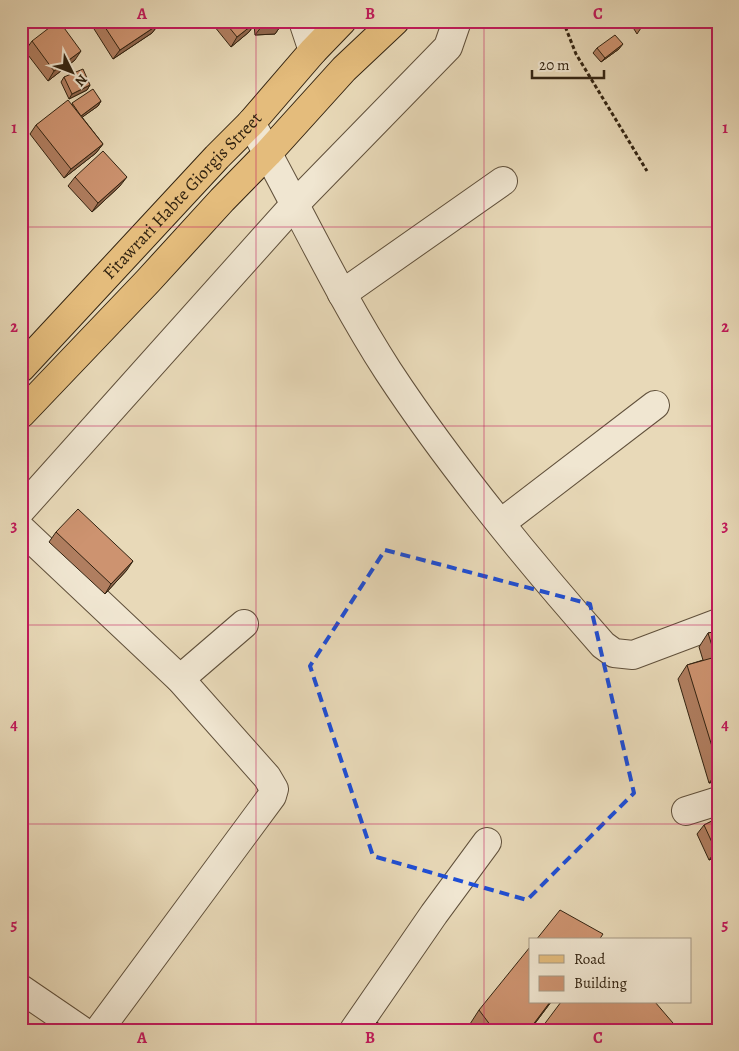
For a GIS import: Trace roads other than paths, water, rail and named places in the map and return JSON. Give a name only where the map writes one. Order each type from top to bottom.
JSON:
[{"type":"main road","name":"Fitawrari Habte Giorgis Street","points":[[21,368],[217,157],[251,123],[313,51],[342,21]]},
{"type":"main road","points":[[21,414],[148,281],[222,200],[268,154],[344,69],[395,21]]},
{"type":"street","points":[[303,21],[313,51]]},
{"type":"street","points":[[21,510],[295,204],[448,47],[457,21]]},
{"type":"street","points":[[251,123],[342,294],[389,372],[449,457],[587,628],[603,645],[614,653],[633,655],[718,623]]},
{"type":"street","points":[[342,294],[503,181]]},
{"type":"street","points":[[501,523],[655,405]]},
{"type":"street","points":[[21,528],[180,679],[267,776],[274,790],[272,796],[99,1030]]},
{"type":"street","points":[[180,679],[244,624]]},
{"type":"street","points":[[686,811],[718,801]]},
{"type":"street","points":[[354,1030],[434,914],[487,842]]},
{"type":"street","points":[[21,989],[81,1030]]}]
